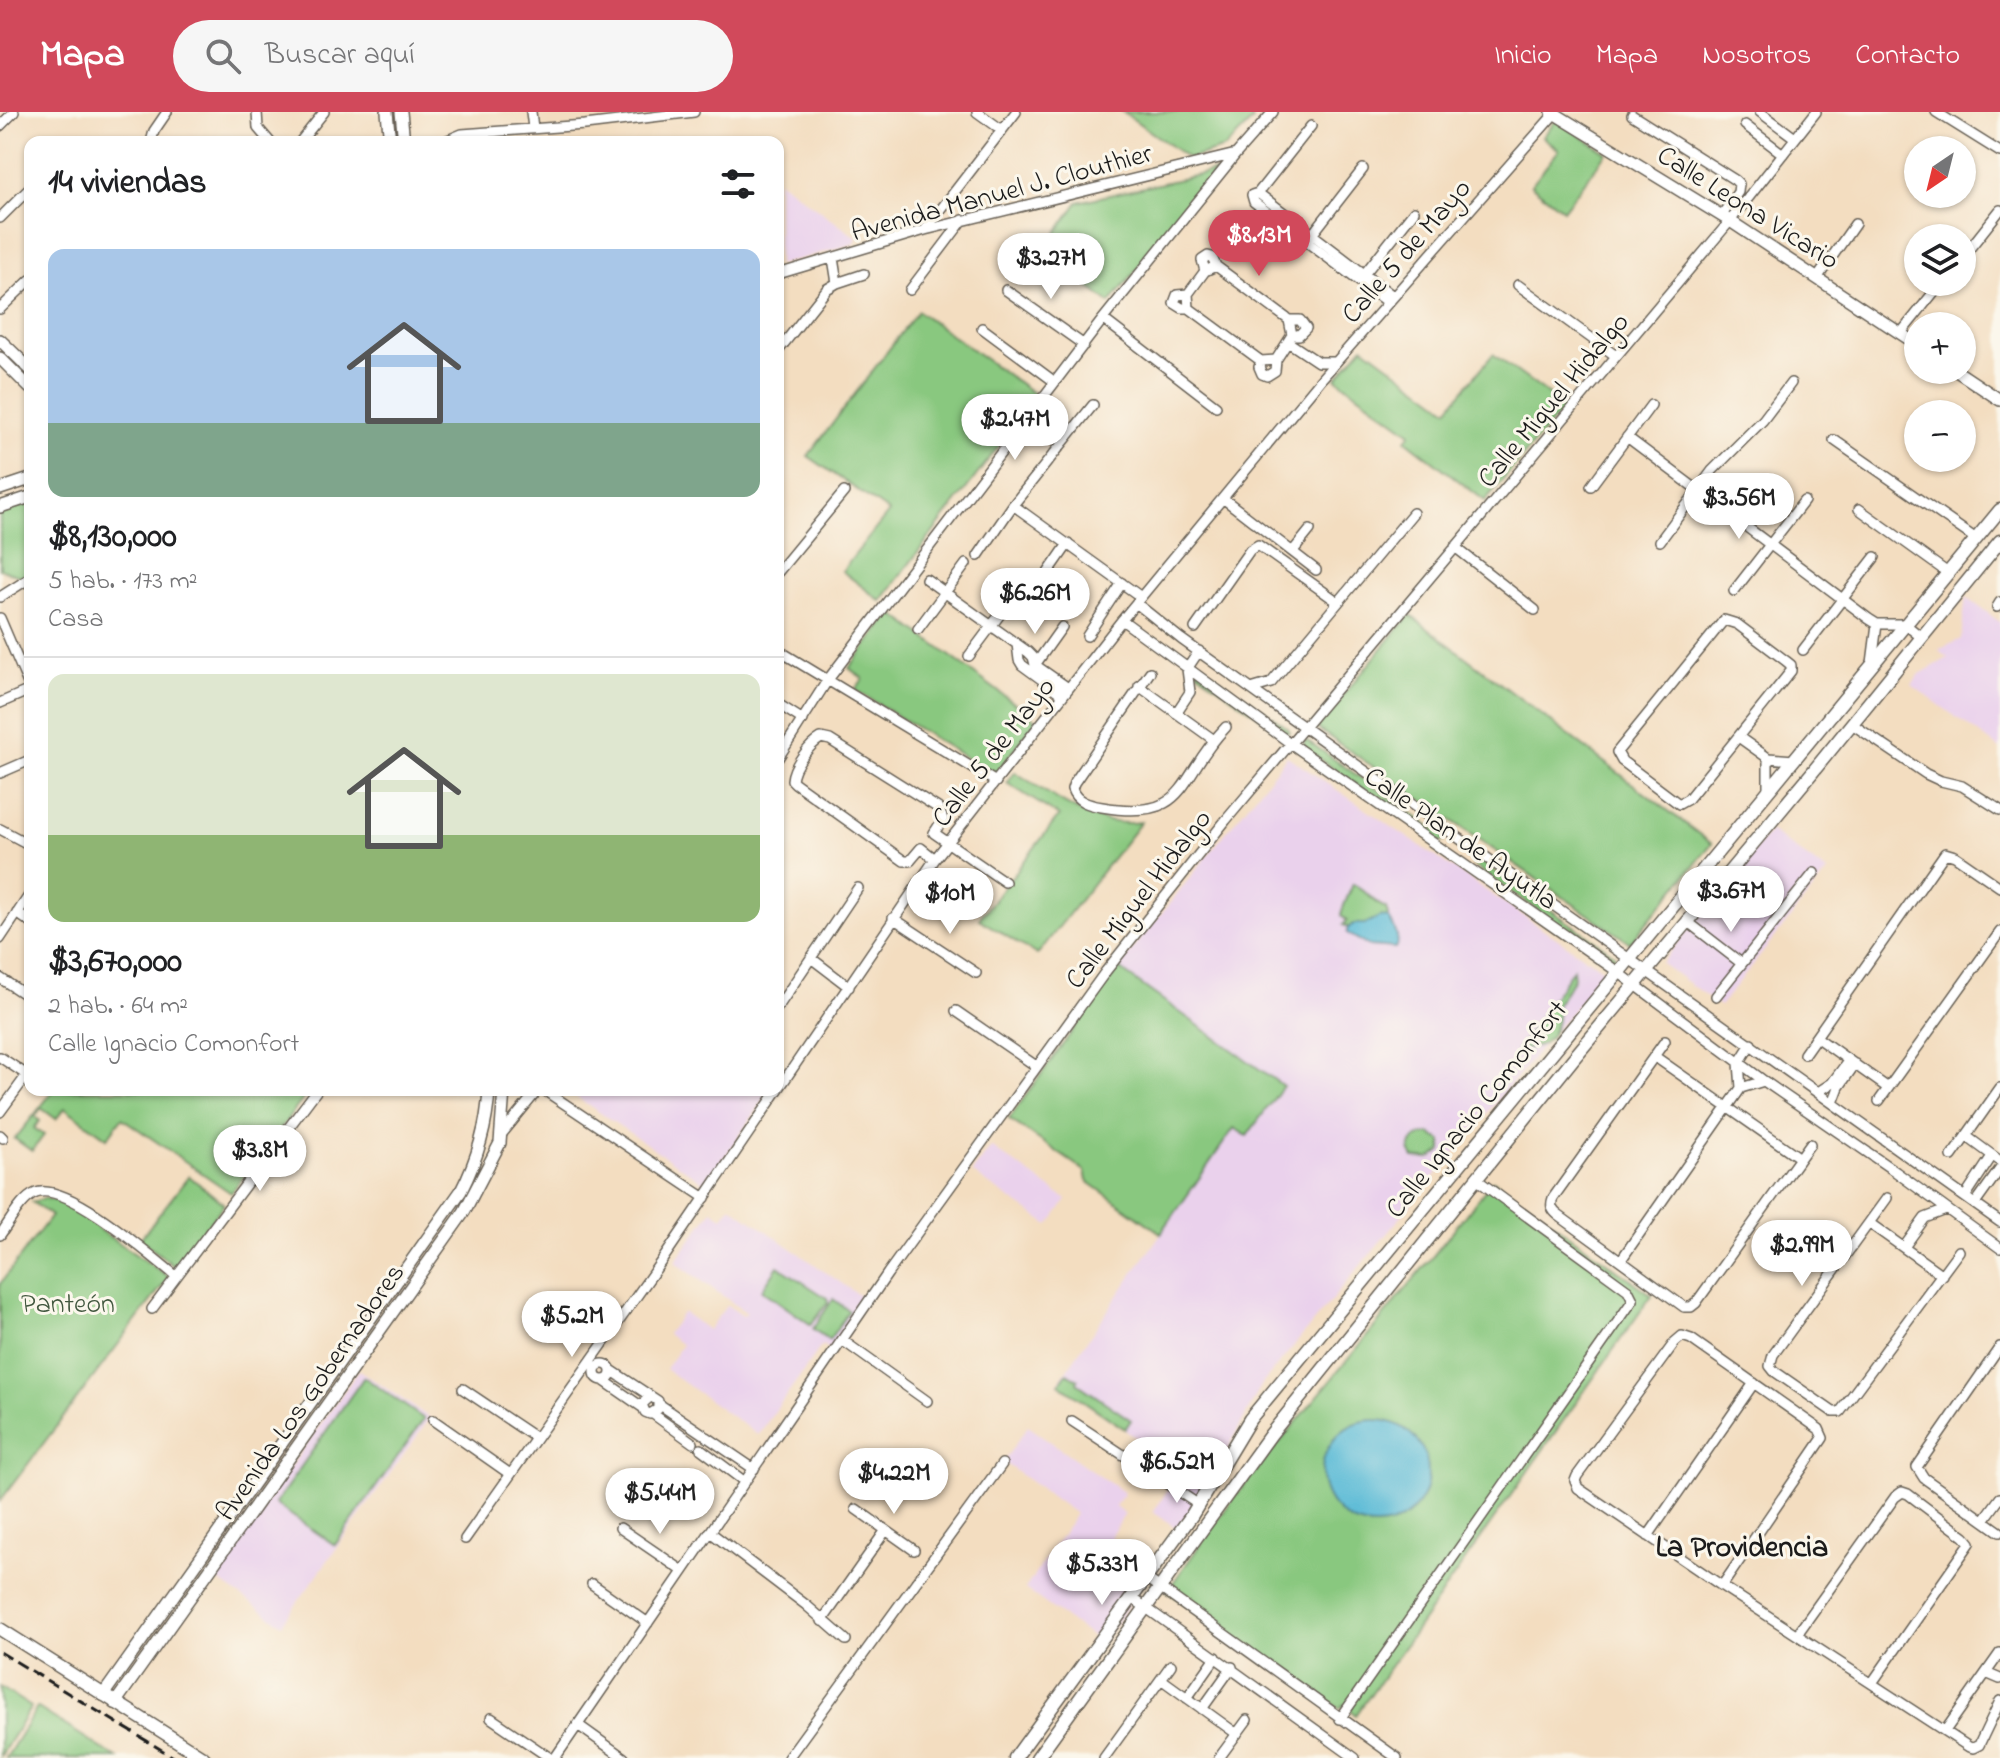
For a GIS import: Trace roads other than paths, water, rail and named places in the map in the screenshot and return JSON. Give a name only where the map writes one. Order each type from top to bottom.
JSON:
[{"type":"main road","name":"Calle Ignacio Comonfort","points":[[1015,1758],[1199,1505],[1250,1419],[2000,510]]},
{"type":"main road","name":"Calle Ignacio Comonfort","points":[[1037,1758],[1271,1434],[1476,1179],[2000,541]]},
{"type":"main road","points":[[0,1629],[204,1758]]},
{"type":"street","points":[[0,126],[14,112]]},
{"type":"street","points":[[153,136],[167,112]]},
{"type":"street","points":[[257,112],[258,128],[265,136]]},
{"type":"street","points":[[305,136],[324,112]]},
{"type":"street","points":[[387,112],[389,136]]},
{"type":"street","points":[[401,112],[403,136]]},
{"type":"street","points":[[531,112],[533,128]]},
{"type":"street","points":[[457,136],[694,112]]},
{"type":"street","points":[[977,112],[1002,130]]},
{"type":"street","points":[[925,230],[1016,112]]},
{"type":"street","points":[[784,749],[827,681],[1103,319],[1273,112]]},
{"type":"street","points":[[1760,112],[1795,138]]},
{"type":"street","name":"Calle Miguel Hidalgo","points":[[553,1758],[842,1340],[1115,960],[1304,726],[1616,356],[1726,218],[1816,112]]},
{"type":"street","points":[[1936,112],[2000,152]]},
{"type":"street","name":"Calle Leona Vicario","points":[[1554,113],[1726,218],[1904,335]]},
{"type":"street","name":"Calle 5 de Mayo","points":[[784,1082],[935,859],[1122,620],[1322,378],[1554,113]]},
{"type":"street","points":[[1632,115],[1739,184],[1726,218]]},
{"type":"street","points":[[1745,125],[1783,154]]},
{"type":"street","points":[[1311,126],[1258,193],[1310,238],[1390,299]]},
{"type":"street","name":"Avenida Manuel J. Clouthier","points":[[784,272],[963,220],[1236,154]]},
{"type":"street","points":[[1310,238],[1363,169]]},
{"type":"street","points":[[0,218],[24,194]]},
{"type":"street","points":[[1976,240],[2000,210]]},
{"type":"street","points":[[1362,277],[1414,211]]},
{"type":"street","points":[[910,290],[963,220]]},
{"type":"street","points":[[1818,277],[1855,224]]},
{"type":"street","points":[[833,258],[837,283]]},
{"type":"street","points":[[1216,266],[1289,320],[1300,320],[1306,328],[1290,339],[1276,360],[1261,361],[1189,308],[1188,294],[1205,271],[1216,266]]},
{"type":"street","points":[[784,343],[819,298],[837,283],[864,274]]},
{"type":"street","points":[[1518,285],[1616,356]]},
{"type":"street","points":[[0,309],[24,286]]},
{"type":"street","points":[[1006,290],[1084,345]]},
{"type":"street","points":[[1901,333],[1931,296]]},
{"type":"street","points":[[1103,319],[1216,406]]},
{"type":"street","points":[[1289,320],[1290,339],[1318,362],[1322,378]]},
{"type":"street","points":[[982,328],[1055,382]]},
{"type":"street","points":[[0,340],[24,363]]},
{"type":"street","points":[[0,358],[24,382]]},
{"type":"street","points":[[1318,362],[1336,362]]},
{"type":"street","points":[[1660,541],[1697,489],[1757,427],[1791,383]]},
{"type":"street","points":[[1976,384],[2000,400]]},
{"type":"street","points":[[978,556],[1013,505],[1093,405]]},
{"type":"street","points":[[1591,486],[1651,405]]},
{"type":"street","points":[[1627,437],[1877,624],[1905,624],[1921,637]]},
{"type":"street","points":[[1834,440],[1976,539]]},
{"type":"street","points":[[0,489],[24,481]]},
{"type":"street","points":[[784,565],[844,492]]},
{"type":"street","points":[[0,507],[24,499]]},
{"type":"street","points":[[1224,499],[1316,570]]},
{"type":"street","points":[[1734,591],[1804,501]]},
{"type":"street","points":[[1013,505],[1122,583],[1136,603]]},
{"type":"street","points":[[1859,509],[1948,573]]},
{"type":"street","points":[[1251,689],[1271,683],[1413,513]]},
{"type":"street","points":[[1293,551],[1310,530]]},
{"type":"street","points":[[1034,593],[1068,544]]},
{"type":"street","points":[[1195,628],[1250,550],[1258,545],[1338,602]]},
{"type":"street","points":[[1455,547],[1535,610]]},
{"type":"street","points":[[1803,650],[1875,557]]},
{"type":"street","points":[[918,629],[966,564]]},
{"type":"street","points":[[926,579],[1017,644],[1033,657],[1035,665],[1066,692]]},
{"type":"street","points":[[0,597],[24,582]]},
{"type":"street","points":[[1087,636],[1122,583]]},
{"type":"street","points":[[969,656],[1013,597]]},
{"type":"street","points":[[1112,600],[1136,603]]},
{"type":"street","name":"Calle Plan de Ayutla","points":[[1136,603],[1181,639],[2000,1222]]},
{"type":"street","points":[[0,618],[2,630],[24,674]]},
{"type":"street","name":"Calle Plan de Ayutla","points":[[1122,620],[2000,1248]]},
{"type":"street","points":[[1724,620],[1737,624],[1791,665],[1787,679],[1740,738],[1688,799],[1679,804],[1622,761],[1617,752],[1724,620]]},
{"type":"street","points":[[1872,663],[1877,624]]},
{"type":"street","points":[[1035,665],[1062,627]]},
{"type":"street","points":[[1170,656],[1181,639]]},
{"type":"street","points":[[1017,644],[1022,665],[1066,692]]},
{"type":"street","points":[[1176,713],[1190,692],[1187,669],[1199,651]]},
{"type":"street","points":[[17,657],[24,654]]},
{"type":"street","points":[[784,654],[996,782]]},
{"type":"street","points":[[1150,672],[1074,783],[1072,789],[1078,799],[1095,806],[1125,811],[1146,810],[1169,802],[1226,727]]},
{"type":"street","points":[[1271,683],[1275,705]]},
{"type":"street","points":[[1139,686],[1214,740]]},
{"type":"street","points":[[1190,692],[1213,687]]},
{"type":"street","points":[[0,703],[24,692]]},
{"type":"street","points":[[784,708],[803,720]]},
{"type":"street","points":[[1852,724],[1926,774],[1962,786],[2000,810]]},
{"type":"street","points":[[935,859],[921,848],[910,861],[904,861],[795,783],[793,772],[814,742],[821,738],[830,740],[938,808],[943,819],[934,833],[1005,882]]},
{"type":"street","points":[[1740,738],[1768,758],[1794,760]]},
{"type":"street","points":[[1768,758],[1768,790]]},
{"type":"street","points":[[0,773],[24,763]]},
{"type":"street","points":[[0,829],[24,842]]},
{"type":"street","name":"Calle Plan de Ayutla","points":[[1445,853],[1456,836]]},
{"type":"street","name":"Calle Plan de Ayutla","points":[[1460,864],[1472,847]]},
{"type":"street","points":[[1804,1054],[1945,853],[1955,856],[2000,887]]},
{"type":"street","points":[[1716,996],[1814,873]]},
{"type":"street","points":[[784,998],[858,888]]},
{"type":"street","points":[[0,939],[24,903]]},
{"type":"street","points":[[17,913],[24,918]]},
{"type":"street","points":[[893,918],[976,973]]},
{"type":"street","points":[[1688,922],[1741,963]]},
{"type":"street","points":[[1879,1101],[2000,932]]},
{"type":"street","points":[[811,958],[849,987]]},
{"type":"street","points":[[0,978],[24,994]]},
{"type":"street","points":[[956,1011],[1036,1066]]},
{"type":"street","points":[[1711,1042],[1723,1024]]},
{"type":"street","points":[[1816,1037],[1888,1088]]},
{"type":"street","points":[[1665,1041],[1551,1204],[1552,1211],[1684,1307],[1691,1307],[1810,1144]]},
{"type":"street","points":[[1741,1088],[1739,1063],[1751,1044]]},
{"type":"street","points":[[1654,1056],[1800,1158]]},
{"type":"street","points":[[0,1057],[24,1071]]},
{"type":"street","points":[[1833,1103],[1836,1085],[1852,1062]]},
{"type":"street","points":[[0,1112],[24,1079]]},
{"type":"street","points":[[1621,1260],[1741,1088],[1764,1081]]},
{"type":"street","points":[[1818,1092],[1836,1085]]},
{"type":"street","points":[[1952,1156],[2000,1088]]},
{"type":"street","points":[[152,1309],[312,1096]]},
{"type":"street","name":"Avenida Los Gobernadores","points":[[103,1695],[461,1191],[479,1152],[489,1096]]},
{"type":"street","name":"Avenida Los Gobernadores","points":[[115,1703],[464,1212],[489,1167],[501,1135],[504,1096]]},
{"type":"street","points":[[501,1135],[533,1096]]},
{"type":"street","points":[[553,1096],[705,1198]]},
{"type":"street","name":"Calle 5 de Mayo","points":[[465,1539],[775,1096]]},
{"type":"street","points":[[1965,1197],[1996,1158],[1966,1136]]},
{"type":"street","points":[[1878,1160],[1891,1143]]},
{"type":"street","points":[[1896,1172],[1908,1155]]},
{"type":"street","points":[[1975,1204],[2000,1169]]},
{"type":"street","points":[[1340,1719],[1633,1300],[1628,1290],[1476,1179]]},
{"type":"street","points":[[0,1235],[5,1220],[27,1199],[35,1194],[49,1193],[88,1207],[176,1276]]},
{"type":"street","points":[[1904,1247],[1925,1218],[1927,1195]]},
{"type":"street","points":[[1887,1198],[1773,1355],[1770,1366],[1774,1371],[1833,1412],[1840,1412],[1959,1251]]},
{"type":"street","points":[[1925,1218],[1946,1210]]},
{"type":"street","points":[[1869,1223],[1942,1275]]},
{"type":"street","points":[[1722,1586],[1823,1438],[1819,1429],[1691,1339],[1682,1336],[1577,1476],[1575,1481],[1578,1488],[1722,1586],[1969,1747],[1976,1747],[2000,1701]]},
{"type":"street","points":[[842,1340],[927,1401]]},
{"type":"street","points":[[352,1344],[365,1353]]},
{"type":"street","points":[[2000,1347],[1917,1467],[1924,1478],[2000,1532]]},
{"type":"street","points":[[745,1482],[653,1414],[645,1412],[596,1377],[596,1369],[605,1364],[754,1469]]},
{"type":"street","points":[[1648,1536],[1754,1383]]},
{"type":"street","points":[[463,1389],[536,1438]]},
{"type":"street","points":[[642,1407],[643,1402],[654,1400]]},
{"type":"street","points":[[653,1414],[658,1409],[654,1400]]},
{"type":"street","points":[[433,1420],[510,1474]]},
{"type":"street","points":[[1072,1421],[1199,1505]]},
{"type":"street","points":[[697,1446],[696,1435],[705,1435]]},
{"type":"street","points":[[788,1758],[1002,1464]]},
{"type":"street","points":[[1798,1633],[1895,1497],[1902,1492],[1908,1494],[1970,1543],[1872,1683]]},
{"type":"street","points":[[1984,1520],[2000,1498]]},
{"type":"street","points":[[856,1509],[914,1550]]},
{"type":"street","points":[[620,1528],[683,1571]]},
{"type":"street","points":[[822,1621],[886,1530]]},
{"type":"street","points":[[710,1532],[846,1640]]},
{"type":"street","points":[[1146,1578],[1397,1758]]},
{"type":"street","points":[[592,1584],[648,1623]]},
{"type":"street","points":[[1131,1597],[1355,1758]]},
{"type":"street","points":[[1187,1698],[1235,1643]]},
{"type":"street","points":[[135,1651],[147,1659]]},
{"type":"street","points":[[1945,1731],[1998,1660]]},
{"type":"street","points":[[1251,1681],[1264,1664]]},
{"type":"street","points":[[1104,1758],[1171,1665]]},
{"type":"street","points":[[1202,1709],[1232,1667]]},
{"type":"street","points":[[1986,1673],[2000,1679]]},
{"type":"street","points":[[1161,1679],[1237,1734]]},
{"type":"street","points":[[491,1718],[553,1758]]},
{"type":"street","points":[[1219,1758],[1247,1720]]},
{"type":"street","points":[[578,1725],[624,1758]]},
{"type":"water","points":[[1381,916],[1389,918],[1395,929],[1395,948],[1369,946],[1347,933],[1353,924],[1365,924]]},
{"type":"water","points":[[1375,1420],[1395,1424],[1413,1435],[1424,1453],[1428,1473],[1424,1493],[1413,1511],[1395,1522],[1375,1526],[1355,1522],[1337,1511],[1326,1493],[1322,1473],[1326,1453],[1337,1435],[1355,1424]]},
{"type":"railway","points":[[0,1652],[175,1758]]},
{"type":"district","name":"La Providencia","points":[[1742,1546]]},
{"type":"park label","name":"Panteón","points":[[68,1302]]}]
